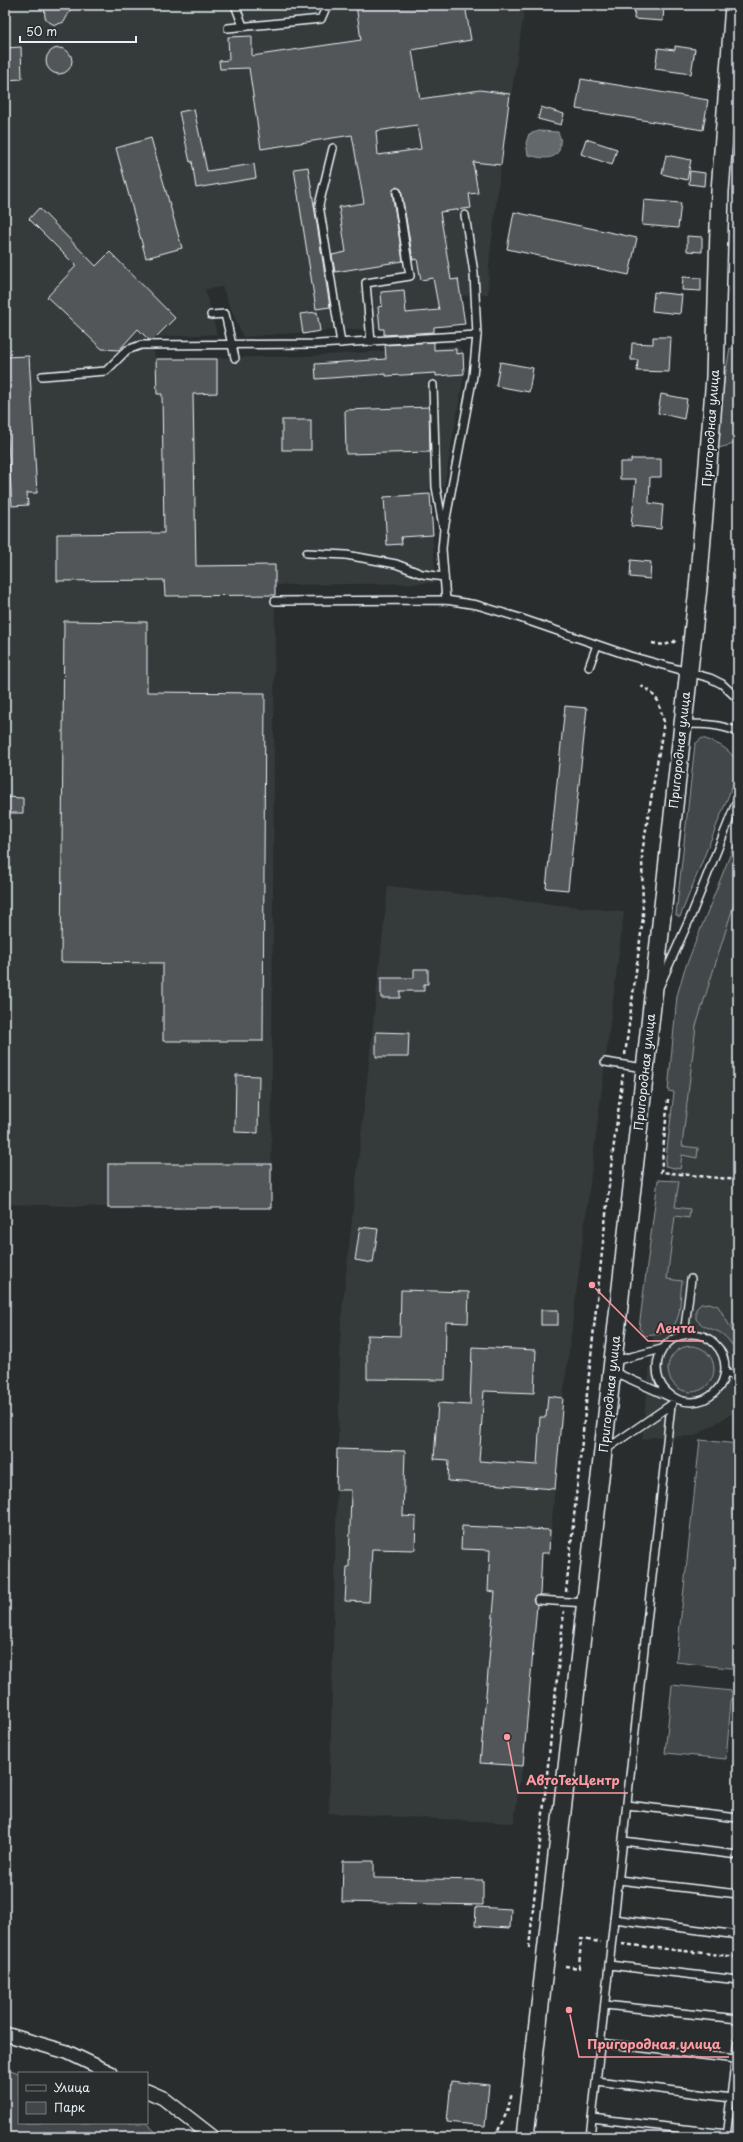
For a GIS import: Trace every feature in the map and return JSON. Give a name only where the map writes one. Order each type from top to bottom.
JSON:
[{"type":"street","name":"Пригородная улица","points":[[525,2137],[603,1451],[698,588],[715,378],[720,191],[734,5]]},
{"type":"street","points":[[5,2034],[67,2052],[109,2072]]},
{"type":"street","points":[[148,2091],[162,2098],[213,2137]]},
{"type":"lane","points":[[235,5],[243,26]]},
{"type":"lane","points":[[228,28],[322,19],[327,5]]},
{"type":"lane","points":[[333,148],[319,205],[341,343]]},
{"type":"lane","points":[[371,342],[366,283],[410,276],[397,192]]},
{"type":"lane","points":[[446,600],[442,549],[444,529],[473,376],[476,335],[474,273],[465,214]]},
{"type":"lane","points":[[212,314],[225,314],[235,358]]},
{"type":"lane","points":[[42,376],[106,371],[127,350],[141,345],[341,343],[476,335]]},
{"type":"lane","points":[[433,385],[436,487],[444,529]]},
{"type":"lane","points":[[307,553],[346,555],[396,564],[422,574],[444,577]]},
{"type":"lane","points":[[275,601],[446,600],[476,605],[517,617],[630,656],[710,678],[722,684],[738,699]]},
{"type":"lane","points":[[589,667],[597,645]]},
{"type":"lane","points":[[682,724],[704,724],[727,728],[738,732]]},
{"type":"lane","points":[[652,1003],[691,916],[738,798]]},
{"type":"lane","points":[[605,1062],[644,1068]]},
{"type":"lane","points":[[684,1335],[691,1279]]},
{"type":"lane","points":[[694,1333],[712,1340],[724,1355],[726,1374],[717,1393],[698,1403],[677,1400],[612,1366],[662,1349],[676,1337],[694,1333]]},
{"type":"lane","points":[[662,1349],[656,1366],[662,1387],[677,1400]]},
{"type":"lane","points":[[726,1374],[738,1376]]},
{"type":"lane","points":[[603,1451],[677,1400]]},
{"type":"lane","points":[[590,2137],[671,1405]]},
{"type":"lane","points":[[538,1600],[586,1603]]},
{"type":"lane","points":[[627,1805],[738,1818]]},
{"type":"lane","points":[[623,1841],[738,1855]]},
{"type":"lane","points":[[619,1880],[738,1894]]},
{"type":"lane","points":[[614,1920],[738,1935]]},
{"type":"lane","points":[[609,1965],[738,1980]]},
{"type":"lane","points":[[605,2004],[738,2019]]},
{"type":"lane","points":[[592,2118],[726,2136],[738,2040]]},
{"type":"lane","points":[[601,2043],[736,2059]]},
{"type":"lane","points":[[597,2081],[731,2098]]},
{"type":"path","points":[[566,1593],[611,1167],[643,918],[642,852],[664,722],[658,701],[650,691],[641,686]]},
{"type":"path","points":[[668,1099],[661,1172],[738,1180]]},
{"type":"path","points":[[529,1948],[564,1609]]},
{"type":"path","points":[[565,1966],[578,1968],[581,1939],[738,1957]]},
{"type":"path","points":[[495,2137],[507,2112],[514,2087]]},
{"type":"shaded area","points":[[5,5],[525,5],[501,162],[489,264],[488,294],[461,296],[465,324],[320,331],[243,337],[222,287],[205,289],[217,334],[156,337],[151,342],[156,359],[311,356],[457,346],[463,351],[464,374],[444,487],[429,489],[436,583],[275,585],[271,1208],[108,1207],[5,1204]]},
{"type":"shaded area","points":[[539,131],[558,132],[560,139],[559,150],[553,157],[543,158],[528,155],[526,143],[529,134]]},
{"type":"shaded area","points":[[738,831],[738,1410],[695,1436],[652,1437],[642,1440],[691,980]]},
{"type":"shaded area","points":[[388,886],[624,912],[563,1398],[549,1553],[542,1553],[523,1766],[519,1783],[514,1823],[329,1813],[341,1321]]},
{"type":"green space","points":[[730,348],[738,350],[738,441],[715,450],[724,382]]},
{"type":"green space","points":[[702,738],[716,743],[730,753],[735,761],[736,777],[680,917],[676,915],[695,744]]},
{"type":"green space","points":[[738,835],[738,891],[696,1026],[682,1146],[698,1148],[697,1158],[682,1155],[680,1169],[665,1166],[674,1092],[668,1091],[677,996],[684,971]]},
{"type":"green space","points":[[658,1180],[679,1181],[675,1207],[690,1209],[689,1218],[675,1216],[667,1279],[682,1281],[677,1320],[667,1331],[645,1336],[639,1328]]},
{"type":"green space","points":[[709,1303],[718,1306],[738,1340],[738,1355],[725,1336],[704,1326],[696,1319],[696,1309],[701,1304]]},
{"type":"green space","points":[[687,1346],[695,1346],[704,1350],[710,1356],[714,1369],[710,1382],[704,1388],[695,1392],[687,1392],[678,1388],[672,1382],[668,1373],[668,1365],[672,1356],[678,1350]]},
{"type":"green space","points":[[700,1440],[738,1444],[738,1669],[676,1662]]},
{"type":"green space","points":[[672,1685],[732,1691],[726,1759],[665,1753]]},
{"type":"green space","points":[[5,2068],[18,2073],[18,2124],[147,2124],[161,2137],[5,2137]]},
{"type":"building","points":[[44,5],[73,5],[64,22],[55,25],[47,21],[45,17]]},
{"type":"building","points":[[356,5],[465,5],[471,40],[412,50],[420,99],[480,90],[510,94],[501,165],[473,162],[478,193],[469,194],[471,208],[440,212],[451,280],[458,279],[465,324],[434,327],[434,332],[384,335],[384,329],[380,329],[378,307],[382,306],[381,292],[404,290],[406,313],[439,310],[433,278],[421,280],[417,259],[413,260],[401,189],[396,187],[392,192],[403,261],[335,272],[332,255],[346,252],[339,207],[364,203],[352,135],[261,149],[249,68],[220,69],[219,61],[229,60],[228,37],[252,36],[252,56],[361,40]],"holes":[[[417,125],[421,149],[378,155],[376,131]]]},
{"type":"building","points":[[635,5],[664,5],[663,21],[634,19]]},
{"type":"building","points":[[675,46],[695,49],[691,74],[655,69],[658,48],[675,50]]},
{"type":"building","points":[[21,47],[22,79],[6,80],[5,48]]},
{"type":"building","points":[[59,48],[68,52],[72,61],[68,70],[59,74],[50,70],[46,61],[50,52]]},
{"type":"building","points":[[581,79],[708,100],[703,130],[576,109]]},
{"type":"building","points":[[541,107],[564,114],[561,125],[538,119]]},
{"type":"building","points":[[194,109],[207,171],[254,164],[256,178],[196,188],[192,161],[190,162],[179,112]]},
{"type":"building","points":[[151,138],[182,248],[146,258],[116,148]]},
{"type":"building","points":[[586,139],[617,149],[612,165],[581,154]]},
{"type":"building","points":[[666,155],[691,160],[687,180],[662,174]]},
{"type":"building","points":[[308,167],[330,307],[316,309],[294,169]]},
{"type":"building","points":[[690,171],[705,173],[704,186],[689,184]]},
{"type":"building","points":[[644,200],[681,203],[678,228],[642,225]]},
{"type":"building","points":[[39,208],[96,266],[110,252],[175,318],[153,340],[149,340],[138,329],[119,350],[102,349],[47,297],[76,266],[29,219]]},
{"type":"building","points":[[514,212],[637,238],[629,275],[507,249]]},
{"type":"building","points":[[687,236],[702,237],[702,252],[687,251]]},
{"type":"building","points":[[683,277],[701,278],[701,291],[682,290]]},
{"type":"building","points":[[654,292],[682,295],[680,314],[652,311]]},
{"type":"building","points":[[317,312],[320,331],[303,334],[300,314]]},
{"type":"building","points":[[653,337],[671,337],[669,372],[637,371],[638,360],[631,360],[632,343],[653,344]]},
{"type":"building","points":[[434,342],[434,350],[456,349],[456,354],[463,353],[464,374],[436,376],[436,373],[386,376],[386,374],[316,379],[315,364],[386,359],[385,345]]},
{"type":"building","points":[[29,356],[37,493],[27,493],[28,505],[12,506],[5,394],[5,357]]},
{"type":"building","points":[[156,359],[217,359],[217,393],[193,394],[196,566],[275,565],[275,595],[165,596],[164,580],[57,581],[57,534],[164,533],[162,394],[157,394]]},
{"type":"building","points":[[500,362],[533,368],[529,392],[496,386]]},
{"type":"building","points":[[661,394],[687,399],[684,419],[658,413]]},
{"type":"building","points":[[429,407],[430,452],[346,454],[345,410]]},
{"type":"building","points":[[282,420],[311,420],[311,450],[282,450]]},
{"type":"building","points":[[631,459],[661,459],[661,477],[650,477],[649,503],[663,505],[661,529],[631,526],[636,479],[620,479],[620,462],[631,462]]},
{"type":"building","points":[[430,494],[433,535],[401,537],[402,544],[387,545],[384,497]]},
{"type":"building","points":[[631,560],[651,562],[650,579],[630,577]]},
{"type":"building","points":[[64,621],[147,622],[147,692],[265,693],[263,1041],[163,1041],[163,963],[61,962]]},
{"type":"building","points":[[565,706],[587,708],[568,890],[546,888]]},
{"type":"building","points":[[5,797],[23,798],[23,813],[5,813]]},
{"type":"building","points":[[414,969],[428,969],[428,984],[424,984],[424,991],[400,991],[400,998],[381,998],[381,978],[414,978]]},
{"type":"building","points":[[376,1032],[409,1033],[408,1057],[376,1057]]},
{"type":"building","points":[[236,1075],[259,1076],[258,1133],[235,1132]]},
{"type":"building","points":[[108,1164],[271,1164],[271,1208],[108,1208]]},
{"type":"building","points":[[360,1227],[378,1229],[373,1263],[355,1260]]},
{"type":"building","points":[[401,1290],[469,1292],[468,1323],[446,1322],[445,1380],[367,1379],[367,1335],[400,1336]]},
{"type":"building","points":[[541,1310],[558,1310],[558,1325],[541,1325]]},
{"type":"building","points":[[472,1347],[536,1350],[534,1393],[484,1391],[479,1461],[537,1465],[540,1417],[546,1417],[548,1396],[563,1398],[555,1489],[448,1481],[449,1460],[434,1459],[438,1403],[470,1405]]},
{"type":"building","points":[[337,1449],[405,1451],[403,1516],[416,1517],[415,1550],[372,1549],[369,1602],[345,1601],[347,1567],[349,1567],[351,1490],[336,1490]]},
{"type":"building","points":[[462,1526],[550,1530],[549,1553],[542,1553],[540,1594],[533,1599],[537,1605],[523,1766],[480,1763],[495,1592],[488,1591],[490,1550],[461,1549]]},
{"type":"building","points":[[343,1861],[374,1861],[374,1878],[483,1880],[483,1905],[342,1902]]},
{"type":"building","points":[[476,1907],[511,1909],[510,1928],[475,1926]]},
{"type":"building","points":[[451,2081],[489,2085],[485,2126],[447,2122]]},
{"type":"place","name":"Лента","points":[[592,1285]]},
{"type":"place","name":"АвтоТехЦентр","points":[[507,1737]]},
{"type":"place","name":"Пригородная улица","points":[[569,2010]]}]
